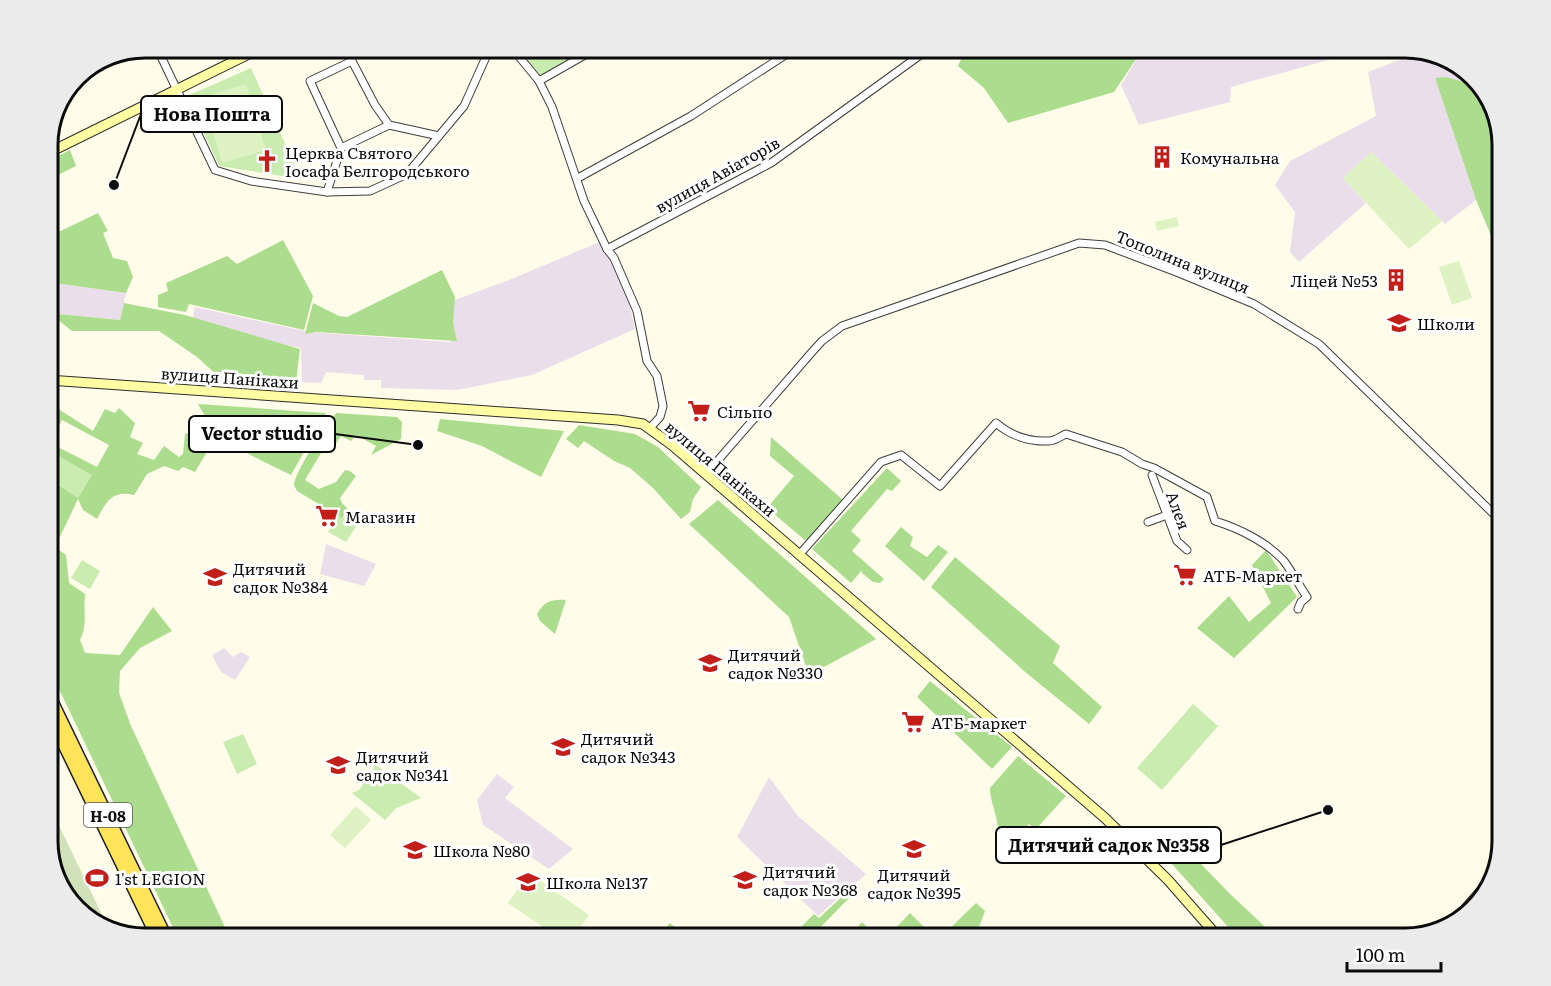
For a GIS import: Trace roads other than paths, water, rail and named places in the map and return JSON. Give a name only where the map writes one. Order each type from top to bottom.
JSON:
[{"type":"main road","name":"Н-08","points":[[59,726],[144,900],[161,928]]},
{"type":"main road","name":"Н-08","points":[[144,900],[154,928]]},
{"type":"street","points":[[163,58],[215,170],[252,181],[327,192],[370,191],[407,174],[464,106],[486,58]]},
{"type":"street","points":[[59,147],[240,58]]},
{"type":"street","points":[[520,58],[539,81],[556,117],[584,201],[607,249],[614,258],[637,311],[647,361],[654,370],[660,387],[663,412],[650,428]]},
{"type":"street","points":[[539,81],[579,58]]},
{"type":"street","points":[[578,178],[691,116],[781,58]]},
{"type":"street","name":"вулиця Авіаторів","points":[[607,249],[771,163],[916,58]]},
{"type":"street","points":[[327,192],[341,148],[310,81],[352,61],[388,125]]},
{"type":"street","points":[[341,148],[388,125],[439,136]]},
{"type":"street","name":"Тополина вулиця","points":[[706,474],[817,346],[842,326],[1079,243],[1105,245],[1254,304],[1319,344],[1492,512]]},
{"type":"street","name":"вулиця Панікахи","points":[[59,381],[573,417],[634,422],[650,428],[1133,844],[1210,928]]},
{"type":"street","points":[[799,555],[881,462],[901,455],[940,486],[996,423],[1009,434],[1025,438],[1051,442],[1066,434],[1122,452],[1142,465],[1154,468],[1207,497],[1215,521],[1267,547],[1283,561],[1307,597],[1298,609]]},
{"type":"street","name":"Алея","points":[[1152,475],[1177,541],[1187,550]]},
{"type":"street","points":[[1148,522],[1167,515]]},
{"type":"place","name":"Комунальна","points":[[1162,157]]},
{"type":"place","name":"Церква Святого Іосафа Белгородського","points":[[267,161]]},
{"type":"place","name":"Нова Пошта","points":[[114,185]]},
{"type":"place","name":"Ліцей №53","points":[[1396,280]]},
{"type":"place","name":"Школи","points":[[1399,323]]},
{"type":"place","name":"Сільпо","points":[[699,411]]},
{"type":"place","name":"Vector studio","points":[[418,445]]},
{"type":"place","name":"Магазин","points":[[327,516]]},
{"type":"place","name":"АТБ-Маркет","points":[[1185,575]]},
{"type":"place","name":"Дитячий садок №384","points":[[215,577]]},
{"type":"place","name":"Дитячий садок №330","points":[[710,663]]},
{"type":"place","name":"АТБ-маркет","points":[[913,722]]},
{"type":"place","name":"Дитячий садок №343","points":[[563,747]]},
{"type":"place","name":"Дитячий садок №341","points":[[338,765]]},
{"type":"place","name":"Дитячий садок №358","points":[[1328,810]]},
{"type":"place","name":"Дитячий садок №395","points":[[914,849]]},
{"type":"place","name":"Школа №80","points":[[415,850]]},
{"type":"place","name":"1'st LEGION","points":[[97,878]]},
{"type":"place","name":"Дитячий садок №368","points":[[745,880]]},
{"type":"place","name":"Школа №137","points":[[528,882]]}]
